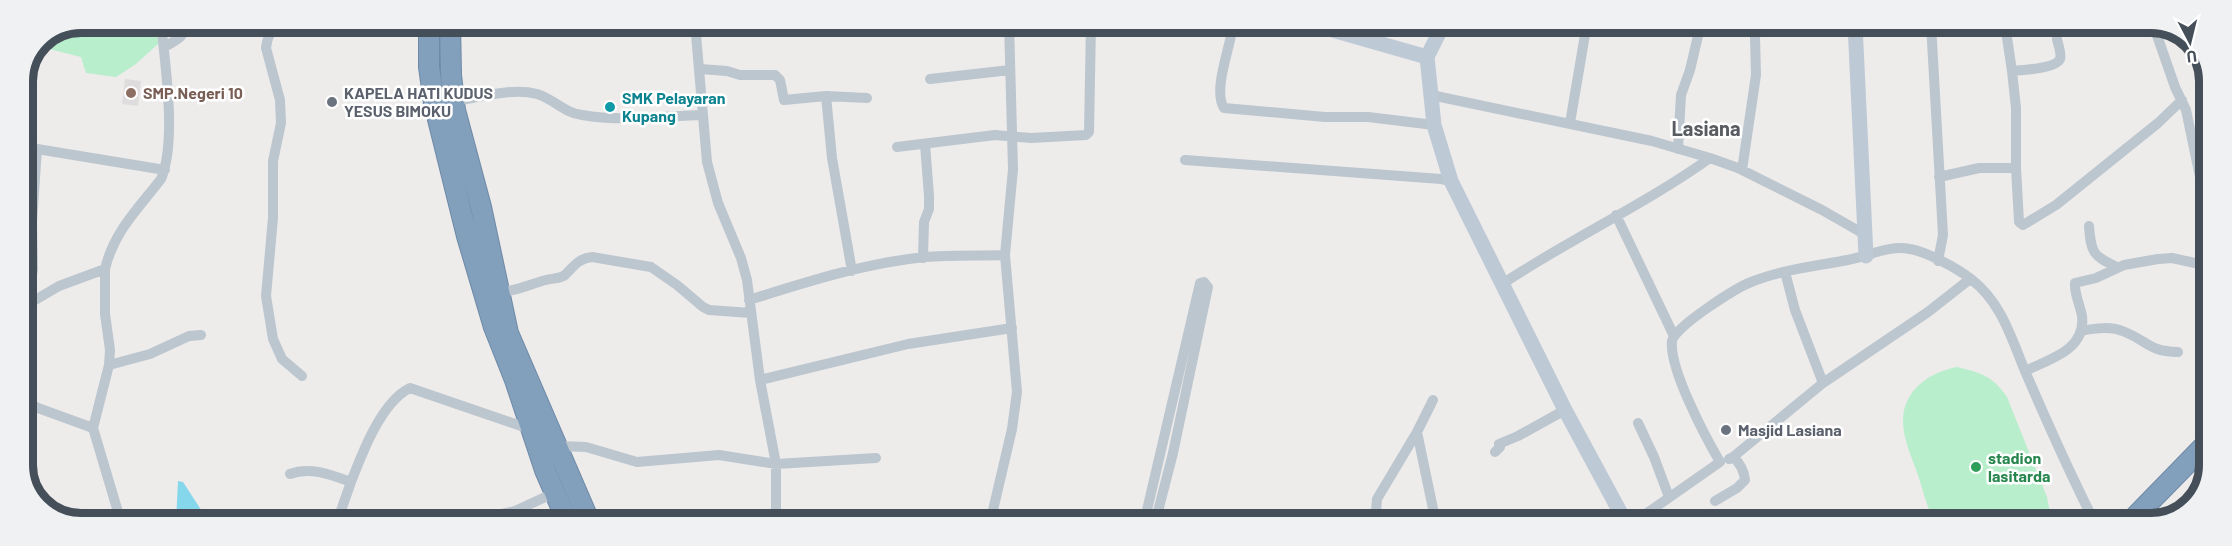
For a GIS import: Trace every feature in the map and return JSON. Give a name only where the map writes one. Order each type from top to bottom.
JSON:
[{"type":"highway","points":[[429,33],[429,67],[434,103],[481,207],[512,342],[586,513]]},
{"type":"highway","points":[[450,33],[457,156],[494,327],[563,513]]},
{"type":"highway","points":[[533,436],[556,442]]},
{"type":"highway","points":[[2140,513],[2199,451]]},
{"type":"street","points":[[118,513],[93,428],[109,365],[110,350],[105,314],[105,269],[108,256],[120,230],[161,179],[165,170],[169,127],[162,33]]},
{"type":"street","points":[[164,47],[185,33]]},
{"type":"street","points":[[271,33],[267,42],[271,70],[280,100],[281,123],[273,161],[273,218],[266,296],[273,339],[282,359],[302,376]]},
{"type":"street","points":[[696,33],[710,177],[747,280],[760,380],[776,464],[776,513]]},
{"type":"street","points":[[992,513],[1016,402],[1017,377],[1005,255],[1013,169],[1009,33]]},
{"type":"street","points":[[897,147],[995,135],[1038,138],[1086,135],[1089,132],[1091,33]]},
{"type":"street","points":[[1231,33],[1223,72],[1221,102],[1224,108],[1325,117],[1368,117],[1434,125]]},
{"type":"street","points":[[1343,33],[1427,57]]},
{"type":"street","points":[[1439,33],[1427,57],[1434,125],[1451,181],[1565,410],[1621,513]]},
{"type":"street","points":[[1570,123],[1585,33]]},
{"type":"street","points":[[1678,148],[1681,95],[1690,70],[1699,33]]},
{"type":"street","points":[[1742,170],[1756,75],[1756,33]]},
{"type":"street","points":[[1854,33],[1866,256]]},
{"type":"street","points":[[1931,33],[1943,235],[1938,261]]},
{"type":"street","points":[[2006,33],[2016,108],[2019,222],[2023,225],[2056,204],[2158,123],[2182,100]]},
{"type":"street","points":[[2156,34],[2171,77],[2182,100],[2199,176]]},
{"type":"street","points":[[2012,71],[2050,66],[2056,63],[2060,59],[2057,39]]},
{"type":"street","points":[[700,69],[727,70],[740,75],[775,75],[780,80],[784,100],[826,96],[867,98]]},
{"type":"street","points":[[930,79],[1010,70]]},
{"type":"street","points":[[454,101],[506,93],[529,93],[553,101],[567,112],[583,116],[623,118],[703,115]]},
{"type":"street","points":[[1431,95],[1570,123],[1678,148],[1710,158],[1742,170],[1864,234]]},
{"type":"street","points":[[826,96],[832,158],[852,271]]},
{"type":"street","points":[[923,258],[924,222],[929,209],[925,144]]},
{"type":"street","points":[[33,148],[165,170]]},
{"type":"street","points":[[33,178],[37,149]]},
{"type":"street","points":[[1502,284],[1616,215],[1665,189],[1710,158]]},
{"type":"street","points":[[1185,160],[1441,178],[1451,181]]},
{"type":"street","points":[[1939,177],[1979,168],[2016,168]]},
{"type":"street","points":[[1616,215],[1674,336]]},
{"type":"street","points":[[2089,226],[2092,250],[2097,257],[2117,267]]},
{"type":"street","points":[[1720,462],[1687,396],[1674,354],[1672,340],[1674,336],[1692,319],[1741,286],[1785,272],[1866,256],[1883,250],[1909,249],[1938,261],[1970,279],[1993,302],[2007,323],[2025,371],[2090,513]]},
{"type":"street","points":[[749,300],[852,271],[923,258],[1005,255]]},
{"type":"street","points":[[500,292],[513,291],[550,279],[561,278],[565,276],[569,268],[585,257],[592,257],[651,267],[677,285],[703,308],[751,314]]},
{"type":"street","points":[[2025,371],[2070,348],[2080,337],[2082,317],[2075,283],[2096,278],[2117,267],[2132,263],[2172,258],[2199,264]]},
{"type":"street","points":[[33,301],[59,286],[105,269]]},
{"type":"street","points":[[1785,272],[1795,310],[1823,383]]},
{"type":"street","points":[[1647,513],[1720,462],[1733,457],[1823,383],[1928,312],[1970,279]]},
{"type":"street","points":[[1146,513],[1200,283],[1204,282],[1208,286],[1173,453],[1158,513]]},
{"type":"street","points":[[760,380],[908,344],[1012,328]]},
{"type":"street","points":[[2081,331],[2114,329],[2123,331],[2154,349],[2178,352]]},
{"type":"street","points":[[109,365],[150,354],[189,336],[201,335]]},
{"type":"street","points":[[340,513],[374,430],[392,404],[410,388],[533,436]]},
{"type":"street","points":[[1376,513],[1377,499],[1417,432],[1433,400]]},
{"type":"street","points":[[33,405],[93,428]]},
{"type":"street","points":[[1495,452],[1500,447],[1499,444],[1565,410]]},
{"type":"street","points":[[1638,423],[1669,497]]},
{"type":"street","points":[[1417,432],[1434,513]]},
{"type":"street","points":[[556,442],[586,447],[637,462],[719,455],[776,464],[876,458]]},
{"type":"street","points":[[1715,501],[1737,488],[1745,480],[1743,470],[1733,457]]},
{"type":"street","points":[[290,474],[312,471],[351,482]]},
{"type":"street","points":[[506,513],[554,493]]},
{"type":"shaded area","name":"SMP.Negeri 10","points":[[125,79],[141,81],[138,106],[122,104]]},
{"type":"green space","points":[[157,33],[158,44],[136,64],[116,77],[86,73],[81,57],[46,48],[54,41],[72,34]]},
{"type":"green space","name":"stadion lasitarda","points":[[1957,367],[1973,371],[1986,376],[2002,390],[2007,397],[2047,497],[2050,513],[1931,513],[1906,442],[1903,428],[1904,410],[1908,400],[1920,384],[1947,369]]},
{"type":"water","points":[[178,481],[183,482],[203,513],[176,513]]},
{"type":"place","name":"SMP.Negeri 10","points":[[131,93]]},
{"type":"place","name":"KAPELA HATI KUDUS YESUS BIMOKU","points":[[332,102]]},
{"type":"place","name":"SMK Pelayaran Kupang","points":[[610,107]]},
{"type":"place","name":"Masjid Lasiana","points":[[1726,430]]},
{"type":"place","name":"stadion lasitarda","points":[[1976,467]]},
{"type":"district","name":"Lasiana","points":[[1706,129]]}]
